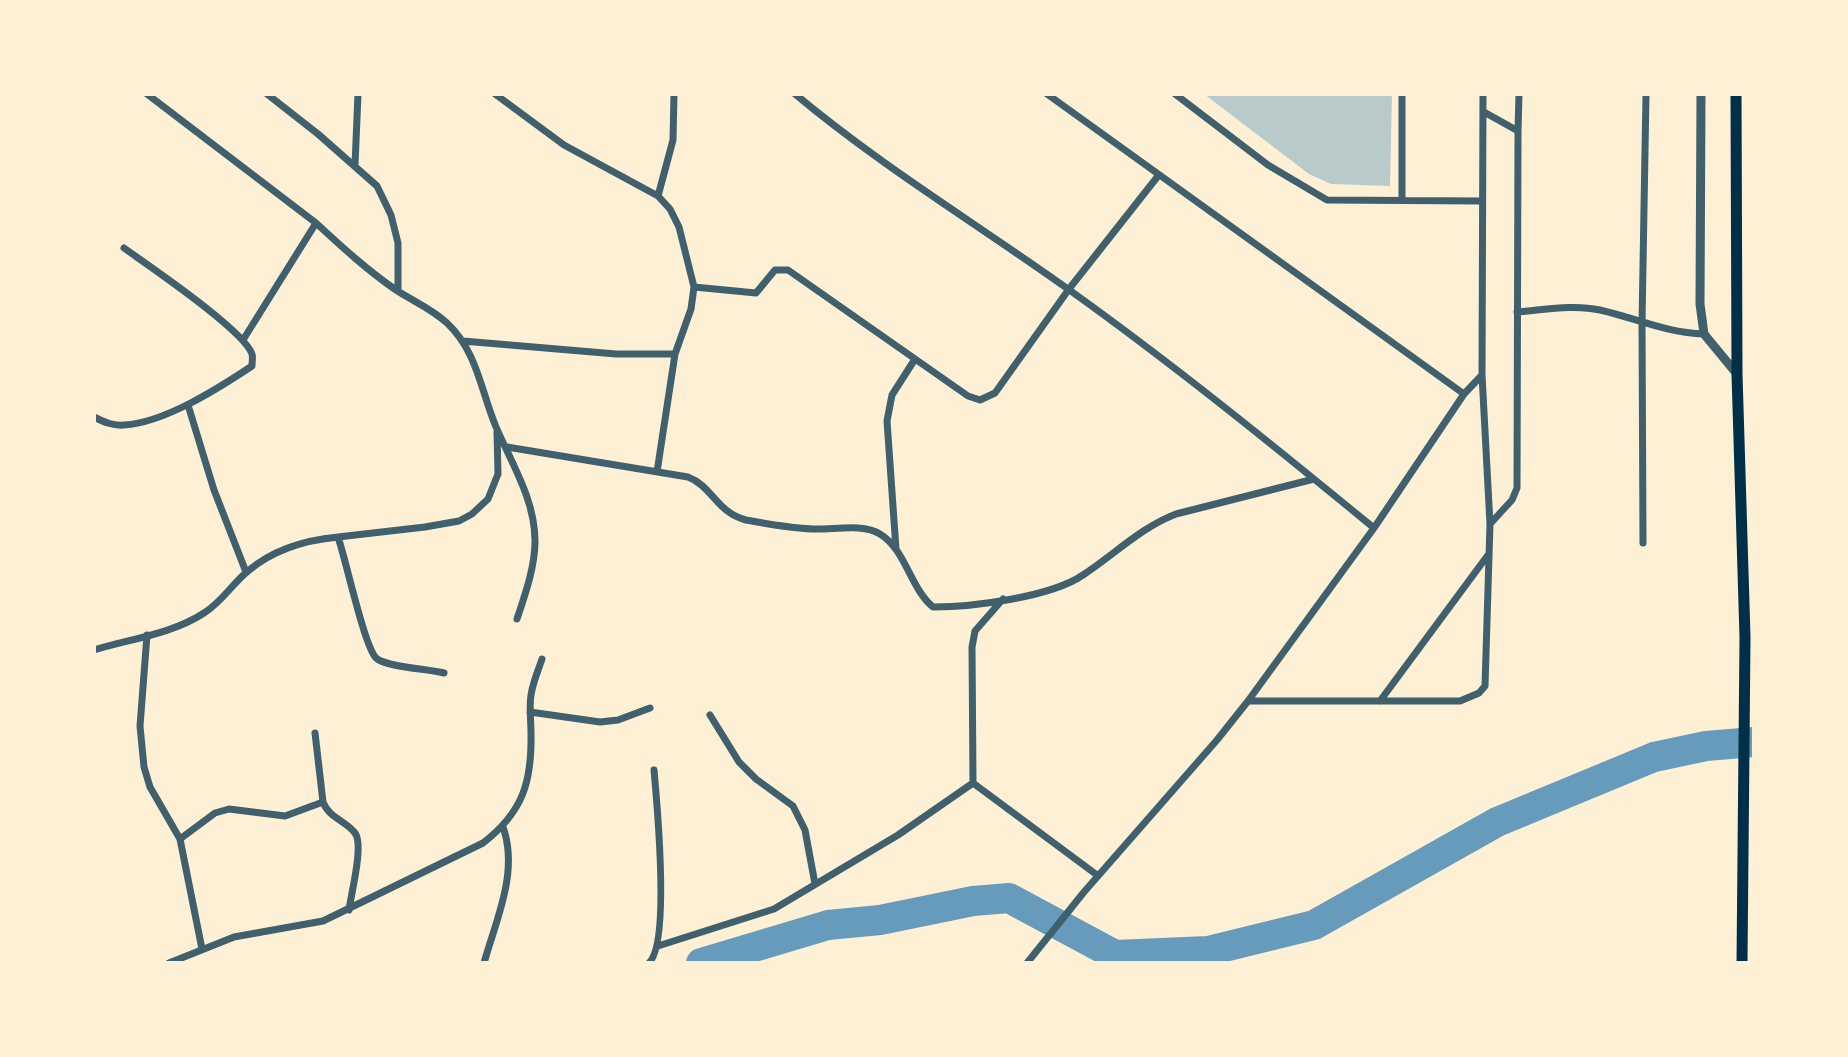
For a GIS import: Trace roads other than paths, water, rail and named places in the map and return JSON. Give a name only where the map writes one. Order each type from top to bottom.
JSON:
[{"type":"main road","points":[[1736,94],[1737,374],[1745,637],[1742,963]]},
{"type":"street","points":[[147,94],[316,223],[398,291],[446,323],[463,341],[531,510],[535,543],[517,619]]},
{"type":"street","points":[[267,94],[377,186],[391,215],[398,243],[398,291]]},
{"type":"street","points":[[355,165],[358,94]]},
{"type":"street","points":[[495,94],[564,145],[658,196],[670,209],[679,227],[694,287],[691,309],[675,354],[657,472]]},
{"type":"street","points":[[658,196],[673,140],[674,94]]},
{"type":"street","points":[[795,94],[954,211],[1069,289],[1374,528]]},
{"type":"street","points":[[1047,94],[1464,394]]},
{"type":"street","points":[[1175,94],[1268,165],[1327,200],[1481,201]]},
{"type":"street","points":[[1402,94],[1402,200]]},
{"type":"street","points":[[1248,701],[1460,701],[1479,693],[1485,686],[1490,524],[1482,375],[1483,94]]},
{"type":"street","points":[[1490,524],[1512,500],[1517,488],[1519,94]]},
{"type":"street","points":[[1643,543],[1642,323],[1646,94]]},
{"type":"street","points":[[1701,94],[1700,304],[1704,334],[1737,374]]},
{"type":"street","points":[[1484,112],[1518,131]]},
{"type":"street","points":[[694,287],[756,293],[775,270],[788,270],[968,396],[980,400],[995,393],[1069,289],[1158,176]]},
{"type":"street","points":[[243,340],[316,223]]},
{"type":"street","points":[[94,417],[108,424],[123,426],[137,423],[188,405],[252,366],[253,355],[243,340],[124,248]]},
{"type":"street","points":[[1517,312],[1573,307],[1597,309],[1681,333],[1704,334]]},
{"type":"street","points":[[463,341],[616,354],[675,354]]},
{"type":"street","points":[[896,552],[887,421],[892,395],[915,359]]},
{"type":"street","points":[[1027,963],[1097,875],[1248,701],[1374,528],[1464,394],[1482,375]]},
{"type":"street","points":[[188,405],[214,490],[246,572]]},
{"type":"street","points":[[94,650],[185,624],[205,613],[246,572],[276,552],[313,540],[425,527],[459,521],[472,514],[488,499],[498,474],[496,426]]},
{"type":"street","points":[[507,447],[697,480],[715,502],[736,517],[810,529],[871,529],[889,541],[923,598],[933,607],[1003,599],[1065,585],[1082,576],[1154,522],[1314,479]]},
{"type":"street","points":[[338,537],[375,657],[386,663],[444,673]]},
{"type":"street","points":[[1380,701],[1489,553]]},
{"type":"street","points":[[973,783],[972,647],[975,631],[1003,599]]},
{"type":"street","points":[[147,635],[140,726],[144,767],[150,787],[180,839],[202,949]]},
{"type":"street","points":[[169,963],[252,932],[323,921],[483,843],[503,827],[526,789],[531,749],[531,696],[542,659]]},
{"type":"street","points":[[530,712],[600,722],[618,720],[650,708]]},
{"type":"street","points":[[710,715],[739,762],[756,779],[793,806],[805,830],[815,884]]},
{"type":"street","points":[[315,733],[326,811],[356,834],[359,845],[349,910]]},
{"type":"street","points":[[649,963],[655,958],[658,946],[660,893],[654,770]]},
{"type":"street","points":[[973,783],[1097,875]]},
{"type":"street","points":[[658,946],[774,909],[898,835],[973,783]]},
{"type":"street","points":[[180,839],[215,813],[229,809],[285,816],[323,802]]},
{"type":"street","points":[[484,963],[506,888],[510,858],[503,827]]},
{"type":"waterway","points":[[701,963],[828,925],[880,920],[973,901],[1009,898],[1115,955],[1208,951],[1314,925],[1497,822],[1654,757],[1706,746],[1754,742]]}]
